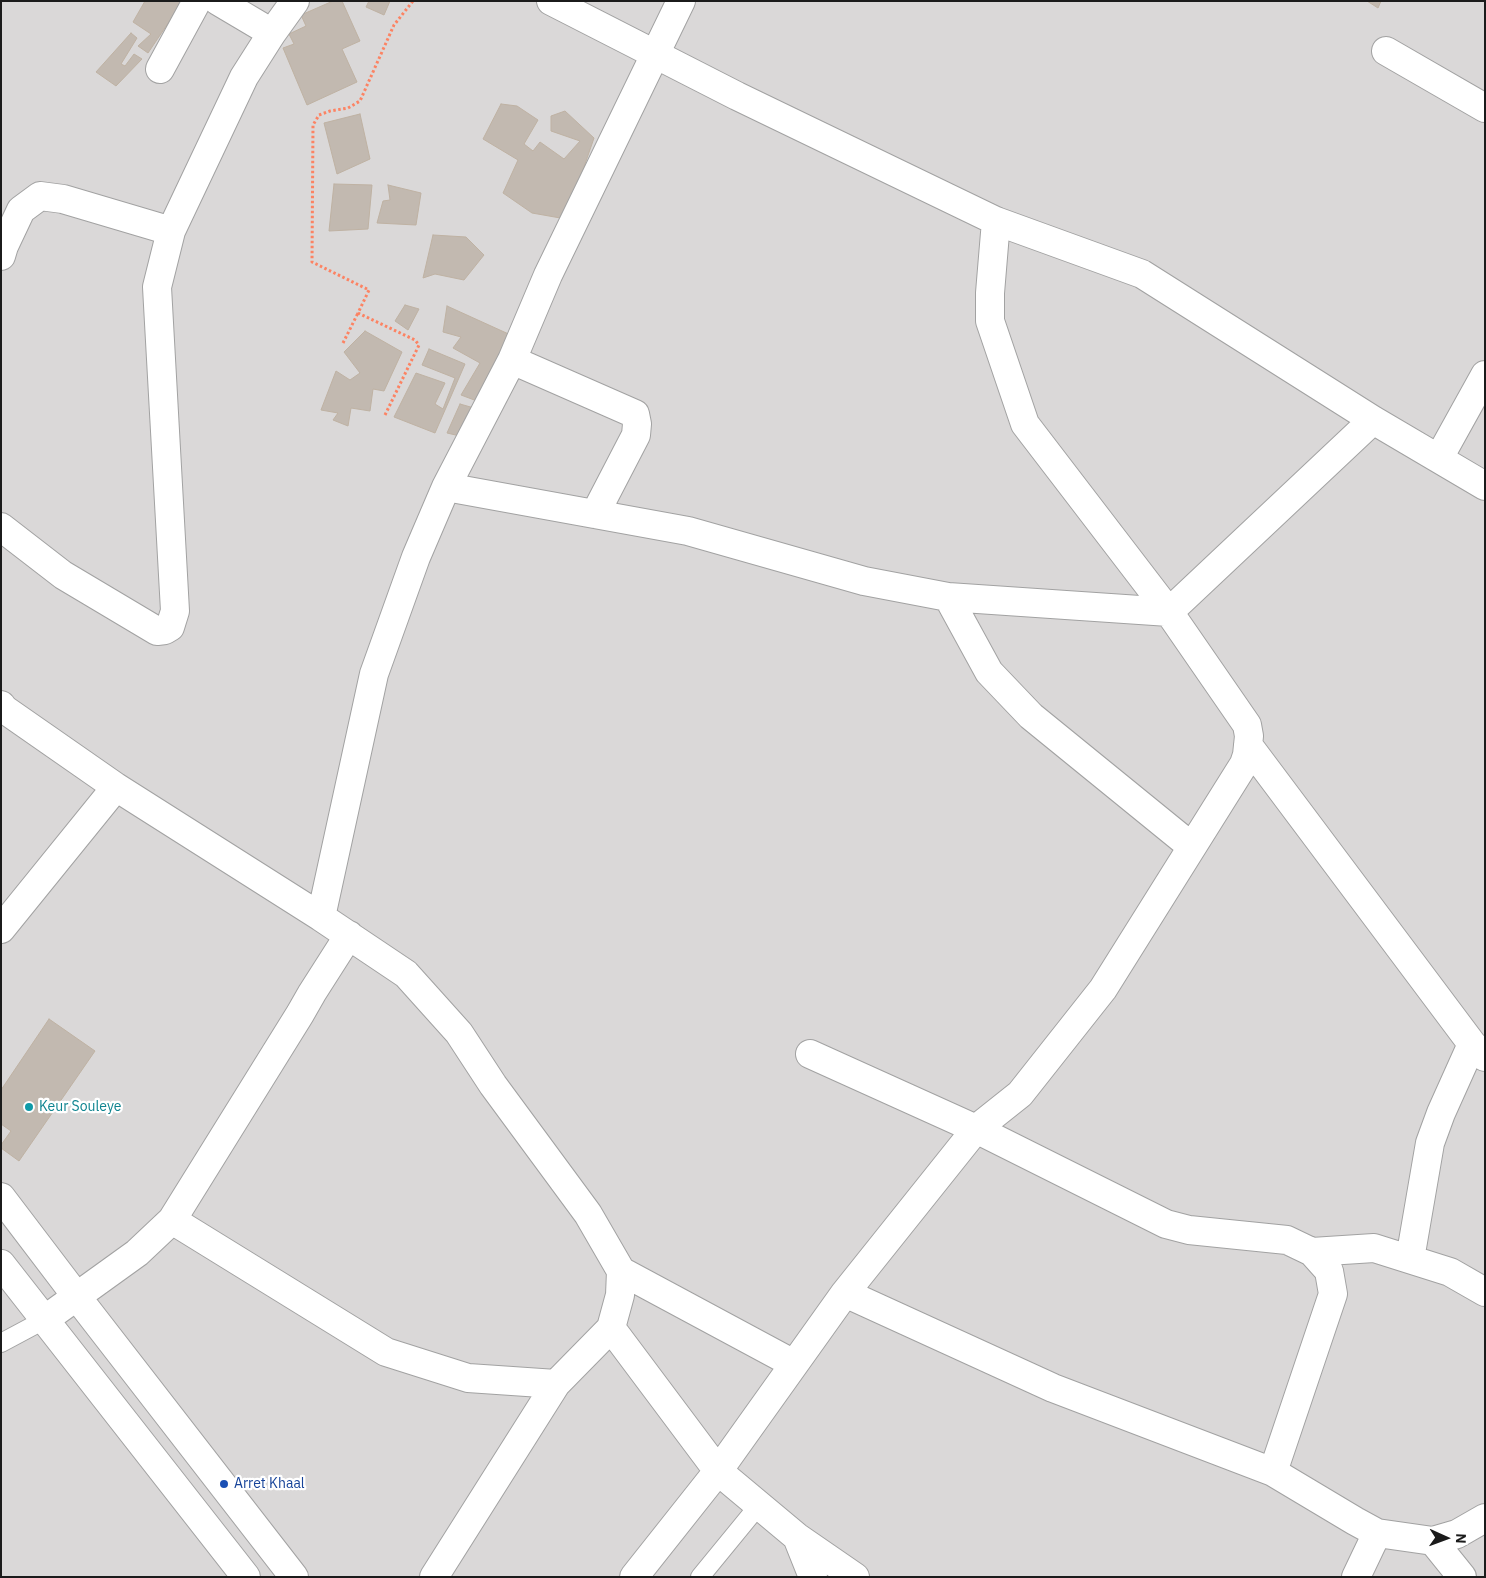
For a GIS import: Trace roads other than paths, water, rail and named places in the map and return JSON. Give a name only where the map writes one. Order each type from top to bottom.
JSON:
[{"type":"street","points":[[160,69],[197,1]]},
{"type":"street","points":[[218,1],[272,33]]},
{"type":"street","points":[[1,527],[63,575],[88,590],[157,631],[170,628],[175,611],[158,287],[171,231],[244,76],[295,1]]},
{"type":"street","points":[[551,1],[737,96],[996,221],[1142,274],[1373,420],[1485,486]]},
{"type":"street","points":[[321,916],[374,674],[416,557],[446,487],[512,360],[548,275],[681,1]]},
{"type":"street","points":[[1386,51],[1485,108]]},
{"type":"street","points":[[1,256],[21,210],[40,196],[63,199],[171,231]]},
{"type":"street","points":[[634,1577],[718,1472],[845,1293],[976,1129],[1020,1094],[1103,989],[1244,764],[1249,736],[1247,725],[1169,612],[1025,424],[990,321],[990,293],[996,221]]},
{"type":"street","points":[[512,360],[635,414],[637,424],[636,435],[595,514]]},
{"type":"street","points":[[1439,458],[1485,375]]},
{"type":"street","points":[[446,487],[688,531],[864,581],[948,597],[1169,612],[1373,420]]},
{"type":"street","points":[[948,597],[989,672],[1031,716],[1192,847]]},
{"type":"street","points":[[1,706],[116,787],[321,916],[406,974],[459,1033],[493,1085],[588,1214],[621,1271],[794,1364]]},
{"type":"street","points":[[1248,745],[1478,1050],[1441,1112],[1430,1143],[1410,1259]]},
{"type":"street","points":[[1,930],[116,787]]},
{"type":"street","points":[[44,1320],[137,1253],[172,1220],[349,935]]},
{"type":"street","points":[[810,1054],[976,1129],[1166,1224],[1189,1230],[1287,1240],[1312,1252],[1329,1271],[1333,1294],[1273,1472]]},
{"type":"street","points":[[1,1197],[294,1577]]},
{"type":"street","points":[[172,1220],[386,1352],[468,1378],[556,1384]]},
{"type":"street","points":[[1312,1252],[1374,1248],[1450,1272],[1485,1292]]},
{"type":"street","points":[[1,1264],[246,1577]]},
{"type":"street","points":[[434,1577],[556,1384],[611,1328],[620,1295],[621,1271]]},
{"type":"street","points":[[845,1293],[1053,1388],[1273,1472],[1377,1533],[1432,1541],[1457,1534],[1485,1518]]},
{"type":"street","points":[[611,1328],[718,1472],[798,1538],[855,1577]]},
{"type":"street","points":[[1356,1577],[1377,1533]]},
{"type":"street","points":[[798,1538],[813,1577]]},
{"type":"street","points":[[1432,1541],[1462,1577]]},
{"type":"lane","points":[[1,1343],[44,1320]]},
{"type":"lane","points":[[700,1577],[759,1505]]},
{"type":"place","name":"Keur Souleye","points":[[29,1107]]},
{"type":"place","name":"Arret Khaal","points":[[224,1484]]}]
